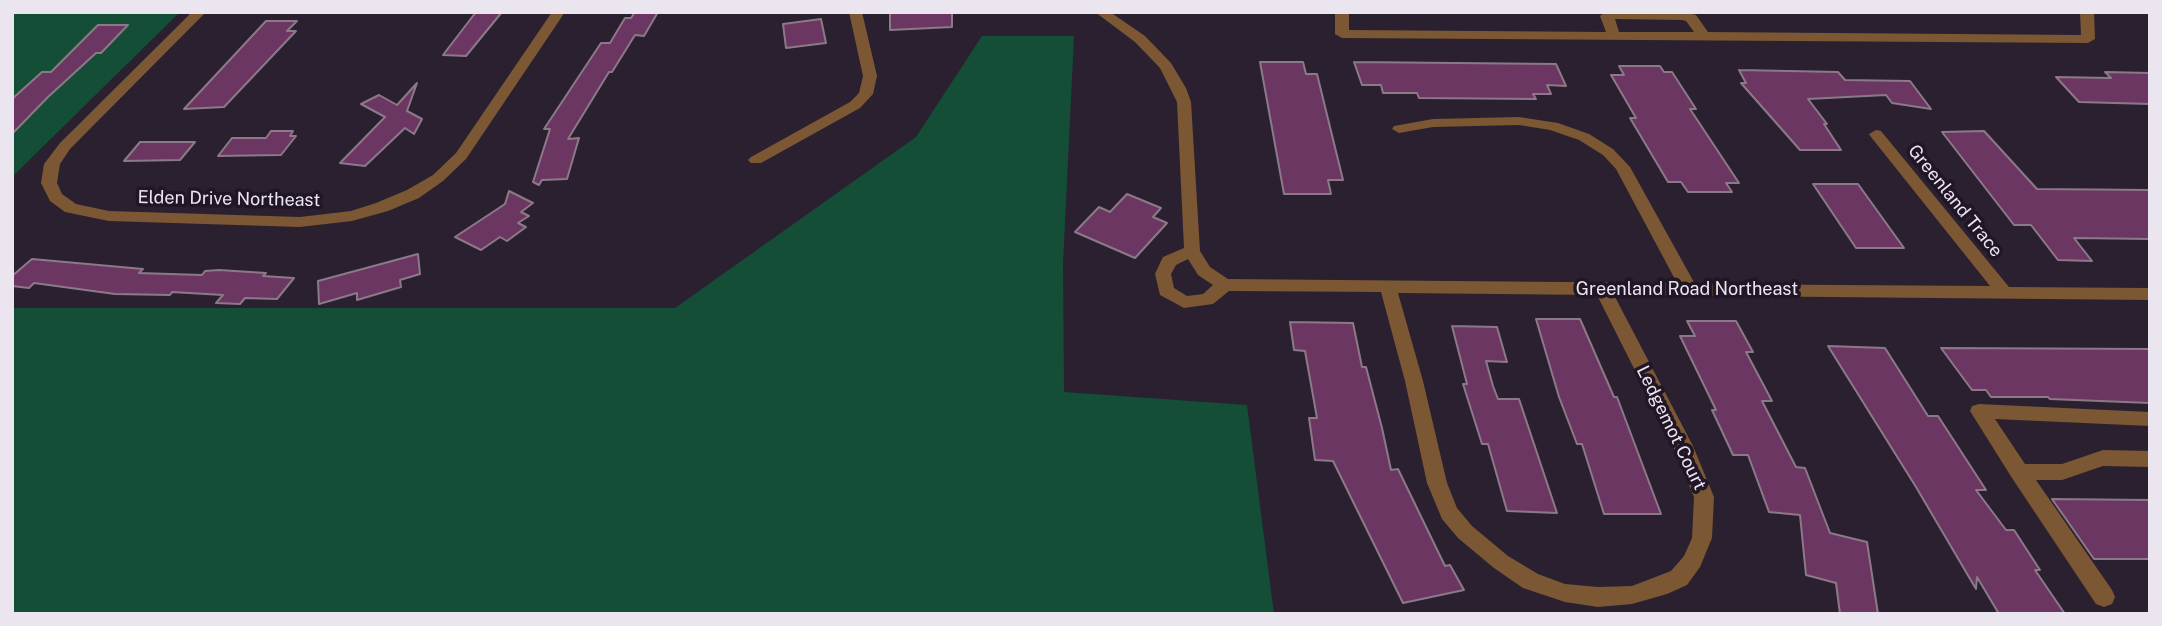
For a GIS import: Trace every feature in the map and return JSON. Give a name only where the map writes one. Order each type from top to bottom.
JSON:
[{"type":"street","name":"Elden Drive Northeast","points":[[200,12],[65,146],[52,164],[49,183],[55,197],[71,208],[88,214],[123,216],[309,221],[352,216],[383,207],[413,194],[451,167],[559,12]]},
{"type":"street","points":[[756,160],[855,105],[866,94],[870,76],[855,12]]},
{"type":"street","points":[[1101,12],[1140,39],[1166,66],[1184,102],[1192,251],[1204,271],[1225,285],[1207,300],[1184,302],[1166,291],[1163,274],[1169,261],[1192,251]]},
{"type":"street","points":[[1342,12],[1342,34],[2088,39],[2088,12]]},
{"type":"street","points":[[1614,36],[1607,16],[1610,15],[1691,18],[1704,37]]},
{"type":"street","points":[[1399,129],[1433,122],[1519,121],[1553,126],[1584,137],[1608,152],[1622,167],[1689,289]]},
{"type":"street","name":"Greenland Trace","points":[[1876,134],[2003,291]]},
{"type":"street","name":"Greenland Road Northeast","points":[[1225,285],[2150,293]]},
{"type":"street","name":"Ledgemot Court","points":[[1388,287],[1415,381],[1437,483],[1449,513],[1465,532],[1501,562],[1531,581],[1565,593],[1598,597],[1632,594],[1679,578],[1693,561],[1702,538],[1705,515],[1704,497],[1683,446],[1602,288]]},
{"type":"street","points":[[2104,597],[1979,411],[2150,419]]},
{"type":"street","points":[[2018,472],[2062,472],[2103,458],[2150,459]]},
{"type":"green space","points":[[12,12],[180,12],[12,177]]},
{"type":"green space","points":[[982,36],[1074,36],[1063,264],[1064,392],[1247,405],[1274,614],[12,614],[12,308],[675,308],[916,137]]},
{"type":"building","points":[[476,12],[502,12],[466,56],[443,55]]},
{"type":"building","points":[[635,12],[658,12],[644,36],[635,35],[568,139],[579,138],[567,179],[542,180],[539,185],[533,182],[550,129],[544,129],[601,43],[610,43],[625,18],[631,18]]},
{"type":"building","points":[[890,12],[952,12],[952,27],[890,30]]},
{"type":"building","points":[[821,19],[826,43],[786,48],[783,24]]},
{"type":"building","points":[[266,21],[297,21],[287,31],[296,31],[224,107],[184,109]]},
{"type":"building","points":[[98,25],[128,25],[101,53],[96,53],[48,97],[12,134],[12,99],[42,72],[51,72]]},
{"type":"building","points":[[1260,62],[1303,62],[1306,74],[1317,74],[1343,180],[1328,180],[1331,194],[1284,194]]},
{"type":"building","points":[[1354,62],[1556,64],[1566,86],[1547,85],[1551,94],[1533,94],[1536,99],[1419,98],[1417,93],[1383,93],[1381,85],[1362,85]]},
{"type":"building","points":[[1619,66],[1660,66],[1664,72],[1672,72],[1696,109],[1690,109],[1739,183],[1726,183],[1732,192],[1688,192],[1681,182],[1668,182],[1630,118],[1636,118],[1611,75],[1624,75]]},
{"type":"building","points":[[1739,70],[1838,72],[1845,80],[1910,81],[1931,109],[1892,103],[1886,95],[1808,99],[1827,124],[1824,124],[1841,150],[1800,150],[1741,83],[1746,83]]},
{"type":"building","points":[[2105,72],[2150,73],[2150,104],[2079,102],[2056,77],[2111,78]]},
{"type":"building","points":[[417,83],[407,111],[422,119],[414,134],[405,128],[365,166],[340,163],[385,117],[361,104],[379,95],[397,105]]},
{"type":"building","points":[[271,131],[293,131],[290,136],[296,136],[281,155],[218,156],[232,138],[266,138]]},
{"type":"building","points":[[1984,131],[2037,189],[2150,190],[2150,239],[2074,238],[2092,261],[2058,260],[2031,225],[2014,225],[1942,132]]},
{"type":"building","points":[[140,142],[195,142],[180,160],[124,161]]},
{"type":"building","points":[[1813,184],[1858,184],[1904,248],[1856,248]]},
{"type":"building","points":[[509,191],[533,203],[521,212],[529,216],[518,223],[526,227],[507,241],[500,237],[481,250],[455,237],[505,204]]},
{"type":"building","points":[[1127,194],[1161,208],[1153,217],[1167,223],[1135,258],[1075,232],[1099,207],[1110,212]]},
{"type":"building","points":[[418,254],[420,274],[400,280],[401,287],[357,300],[357,293],[319,304],[318,281]]},
{"type":"building","points":[[32,259],[143,269],[139,273],[202,275],[205,271],[219,270],[294,278],[277,299],[245,298],[240,304],[216,303],[223,295],[172,292],[170,295],[115,294],[34,283],[29,288],[12,286],[12,276]]},
{"type":"building","points":[[1536,319],[1580,319],[1614,397],[1617,397],[1661,514],[1604,514],[1582,444],[1577,444],[1559,397]]},
{"type":"building","points":[[1687,321],[1736,321],[1753,352],[1746,352],[1772,401],[1762,401],[1796,467],[1805,468],[1830,533],[1867,542],[1878,614],[1840,614],[1836,583],[1806,575],[1800,515],[1769,512],[1748,455],[1733,455],[1712,410],[1716,410],[1680,336],[1695,336]]},
{"type":"building","points":[[1290,322],[1353,323],[1362,367],[1366,367],[1391,470],[1398,469],[1445,566],[1450,565],[1464,590],[1403,603],[1333,461],[1315,460],[1309,418],[1317,418],[1305,351],[1294,350]]},
{"type":"building","points":[[1452,326],[1497,327],[1507,362],[1486,361],[1493,386],[1498,399],[1519,399],[1557,513],[1507,511],[1488,444],[1482,444],[1463,384],[1467,384]]},
{"type":"building","points":[[1828,346],[1885,348],[1928,416],[1938,416],[1986,490],[1976,490],[2006,530],[2014,530],[2040,570],[2035,570],[2065,614],[1999,614],[1977,577],[1976,589]]},
{"type":"building","points":[[1941,348],[2150,349],[2150,403],[2048,397],[1991,397],[1986,390],[1972,390]]},
{"type":"building","points":[[2052,499],[2150,500],[2150,559],[2094,559]]}]
